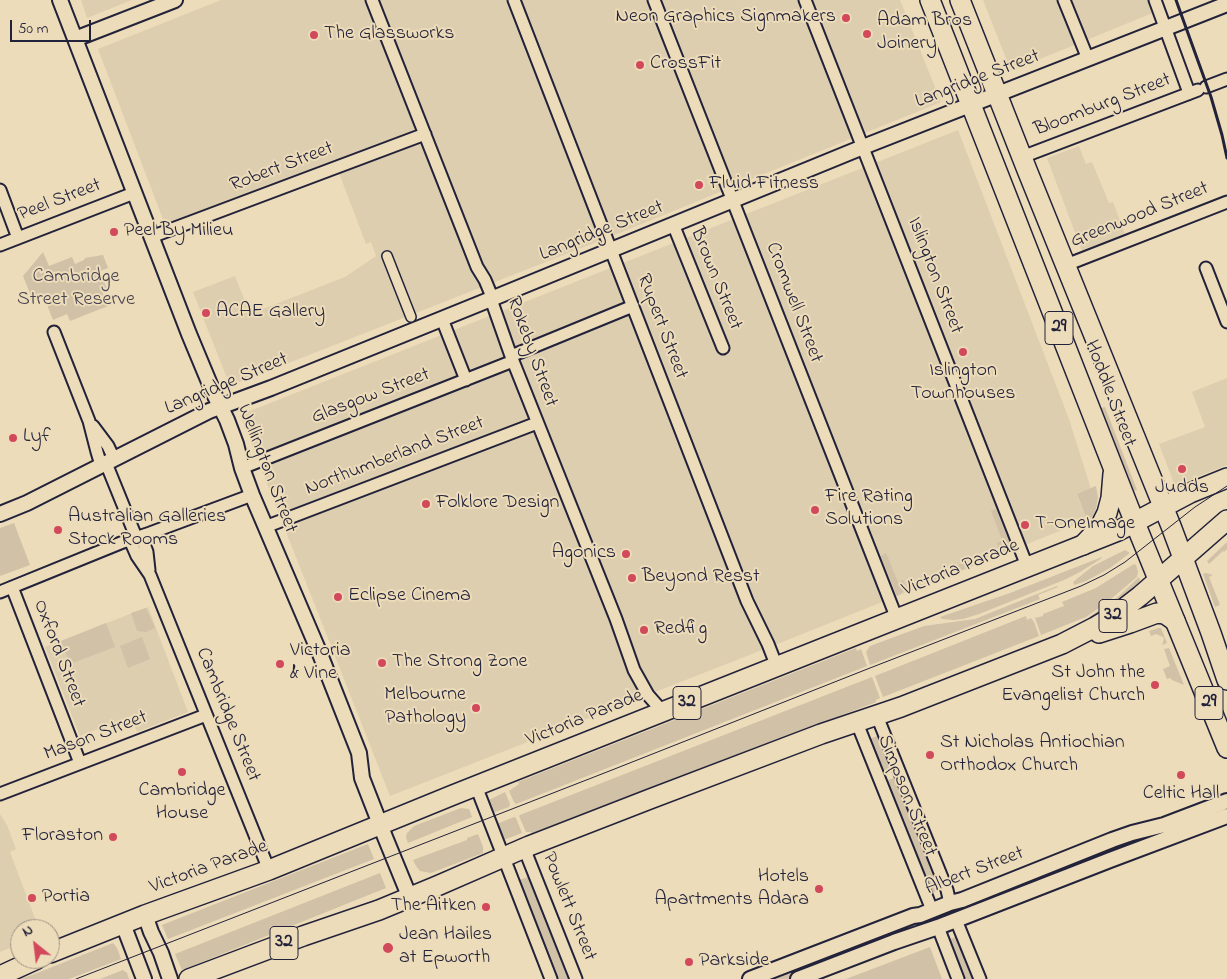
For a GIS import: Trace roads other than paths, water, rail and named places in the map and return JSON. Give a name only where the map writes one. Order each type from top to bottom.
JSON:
[{"type":"main road","name":"Hoddle Street","points":[[930,0],[1135,523],[1227,748]]},
{"type":"main road","name":"Hoddle Street","points":[[960,0],[1163,507],[1227,680]]},
{"type":"main road","points":[[1083,545],[1100,527],[1107,514],[1112,487],[1113,473],[1111,460]]},
{"type":"main road","name":"32","points":[[1135,523],[1190,493],[1227,478]]},
{"type":"main road","name":"32","points":[[189,979],[410,898],[524,848],[640,802],[821,734],[877,716],[1062,644],[1111,618],[1140,596],[1227,520]]},
{"type":"main road","name":"Victoria Parade","points":[[60,950],[380,826],[1135,523]]},
{"type":"main road","points":[[1062,644],[1157,613],[1164,614],[1175,620]]},
{"type":"main road","points":[[0,976],[15,969]]},
{"type":"street","name":"Wellington Street","points":[[60,0],[189,334],[227,420],[252,495],[320,654],[359,753],[362,778],[410,898]]},
{"type":"street","points":[[75,39],[175,0]]},
{"type":"street","name":"Rokeby Street","points":[[372,0],[477,267],[485,280],[512,359],[616,619],[634,670],[648,695],[663,712]]},
{"type":"street","name":"Rupert Street","points":[[514,0],[747,601],[777,667]]},
{"type":"street","name":"Cromwell Street","points":[[654,0],[897,619]]},
{"type":"street","name":"Islington Street","points":[[805,0],[1027,566]]},
{"type":"street","points":[[1064,0],[1088,59]]},
{"type":"street","points":[[1154,0],[1188,90],[1197,90]]},
{"type":"street","name":"Langridge Street","points":[[0,514],[27,503],[220,406],[442,319],[863,147],[1227,4]]},
{"type":"street","name":"Bloomburg Street","points":[[1022,157],[1227,79]]},
{"type":"street","name":"Robert Street","points":[[152,237],[425,134]]},
{"type":"street","points":[[0,190],[18,238]]},
{"type":"street","name":"Peel Street","points":[[0,245],[134,193]]},
{"type":"street","name":"Greenwood Street","points":[[1066,265],[1227,202]]},
{"type":"street","name":"Brown Street","points":[[673,224],[722,348]]},
{"type":"street","points":[[387,256],[411,317]]},
{"type":"street","points":[[1206,268],[1227,322]]},
{"type":"street","name":"Glasgow Street","points":[[242,468],[466,380],[633,306]]},
{"type":"street","points":[[442,319],[466,380]]},
{"type":"street","name":"Cambridge Street","points":[[54,332],[89,421],[97,452],[107,462],[136,537],[137,556],[150,574],[269,870]]},
{"type":"street","name":"Northumberland Street","points":[[265,527],[537,423]]},
{"type":"street","points":[[0,592],[136,537],[252,495]]},
{"type":"street","name":"Oxford Street","points":[[12,587],[80,764]]},
{"type":"street","name":"Mason Street","points":[[0,794],[206,715]]},
{"type":"street","name":"Simpson Street","points":[[877,716],[950,903]]},
{"type":"street","name":"Simpson Street","points":[[858,723],[932,910]]},
{"type":"street","name":"Powlett Street","points":[[476,786],[551,979]]},
{"type":"street","name":"Albert Street","points":[[750,979],[913,916],[962,900],[1103,843],[1167,824],[1223,801]]},
{"type":"street","name":"Albert Street","points":[[798,979],[1227,816]]},
{"type":"street","points":[[1103,843],[1110,860]]},
{"type":"street","name":"Powlett Street","points":[[524,848],[576,979]]},
{"type":"street","points":[[950,903],[980,979]]},
{"type":"street","points":[[932,910],[958,979]]},
{"type":"street","points":[[146,915],[170,979]]},
{"type":"street","points":[[123,924],[144,979]]},
{"type":"tram line","points":[[76,979],[1081,586],[1125,562],[1195,507],[1227,486]]},
{"type":"railway","points":[[1176,0],[1211,97],[1227,158]]},
{"type":"place","name":"Neon Graphics Signmakers","points":[[846,18]]},
{"type":"place","name":"Adam Bros Joinery","points":[[867,34]]},
{"type":"place","name":"The Glassworks","points":[[314,35]]},
{"type":"place","name":"CrossFit","points":[[640,65]]},
{"type":"place","name":"Fluid Fitness","points":[[699,185]]},
{"type":"place","name":"Peel By Milieu","points":[[114,232]]},
{"type":"place","name":"ACAE Gallery","points":[[206,313]]},
{"type":"place","name":"Islington Townhouses","points":[[963,352]]},
{"type":"place","name":"Lyf","points":[[13,438]]},
{"type":"place","name":"Judds","points":[[1182,469]]},
{"type":"place","name":"Folklore Design","points":[[426,504]]},
{"type":"place","name":"Fire Rating Solutions","points":[[815,510]]},
{"type":"place","name":"T-OneImage","points":[[1025,525]]},
{"type":"place","name":"Australian Galleries Stock Rooms","points":[[58,530]]},
{"type":"place","name":"Agonics","points":[[626,554]]},
{"type":"place","name":"Beyond Resst","points":[[632,578]]},
{"type":"place","name":"Eclipse Cinema","points":[[338,597]]},
{"type":"place","name":"Redfig","points":[[644,630]]},
{"type":"place","name":"The Strong Zone","points":[[382,663]]},
{"type":"place","name":"Victoria & Vine","points":[[280,664]]},
{"type":"place","name":"St John the Evangelist Church","points":[[1155,685]]},
{"type":"place","name":"Melbourne Pathology","points":[[476,708]]},
{"type":"place","name":"St Nicholas Antiochian Orthodox Church","points":[[930,755]]},
{"type":"place","name":"Cambridge House","points":[[182,772]]},
{"type":"place","name":"Celtic Hall","points":[[1181,775]]},
{"type":"place","name":"Floraston","points":[[113,837]]},
{"type":"place","name":"Hotels Apartments Adara","points":[[819,889]]},
{"type":"place","name":"Portia","points":[[32,898]]},
{"type":"place","name":"The Aitken","points":[[486,907]]},
{"type":"place","name":"Jean Hailes at Epworth","points":[[388,948]]},
{"type":"place","name":"Parkside","points":[[689,962]]},
{"type":"park label","name":"Cambridge Street Reserve","points":[[76,290]]}]
